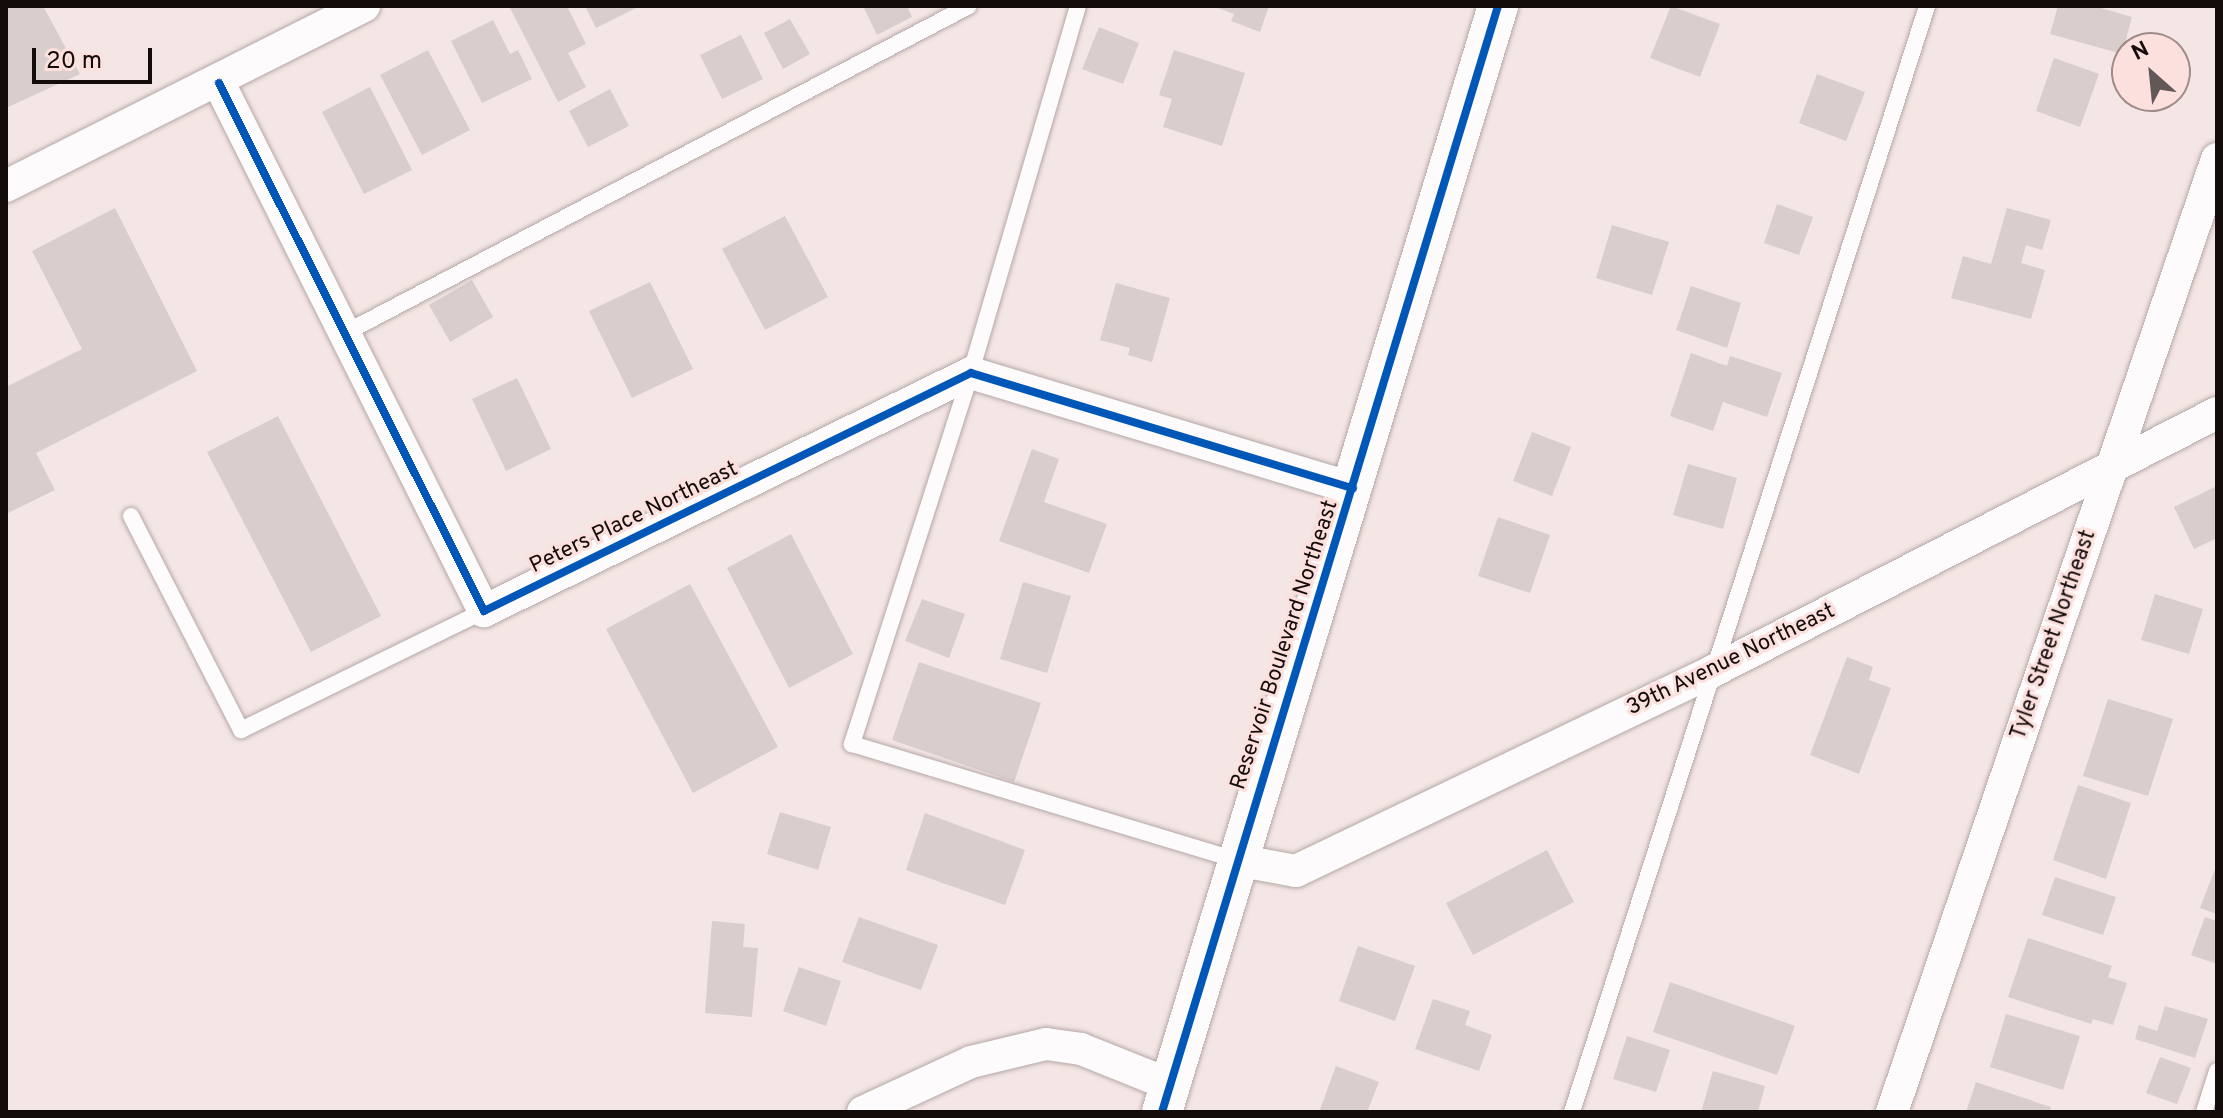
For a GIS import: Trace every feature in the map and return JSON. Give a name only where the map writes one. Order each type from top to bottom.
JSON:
[{"type":"street","points":[[6,186],[219,83],[364,6]]},
{"type":"street","name":"Reservoir Boulevard Northeast","points":[[1166,1098],[1498,6]]},
{"type":"street","points":[[219,83],[484,611]]},
{"type":"street","name":"Tyler Street Northeast","points":[[1892,1112],[2217,159]]},
{"type":"street","points":[[971,373],[1353,488]]},
{"type":"street","name":"Peters Place Northeast","points":[[484,611],[971,373]]},
{"type":"street","name":"39th Avenue Northeast","points":[[1236,860],[1296,871],[1713,671],[2217,413]]},
{"type":"street","points":[[863,1112],[971,1062],[1046,1044],[1081,1049],[1166,1098]]},
{"type":"lane","points":[[345,333],[969,6]]},
{"type":"lane","points":[[1078,6],[971,373],[852,744],[1236,860]]},
{"type":"lane","points":[[1572,1112],[1927,6]]},
{"type":"lane","points":[[131,516],[241,730],[484,611]]},
{"type":"lane","points":[[2204,1112],[2217,1071]]},
{"type":"building","points":[[6,6],[43,6],[80,74],[6,108]]},
{"type":"building","points":[[567,6],[586,44],[568,53],[586,87],[558,102],[510,8]]},
{"type":"building","points":[[585,6],[640,6],[596,28]]},
{"type":"building","points":[[863,6],[907,6],[912,17],[877,35]]},
{"type":"building","points":[[1213,6],[1269,6],[1260,32],[1231,21],[1234,14]]},
{"type":"building","points":[[1671,6],[1720,24],[1700,77],[1650,58]]},
{"type":"building","points":[[2058,6],[2094,6],[2132,17],[2128,32],[2111,32],[2111,51],[2050,34]]},
{"type":"building","points":[[790,19],[810,54],[783,69],[764,33]]},
{"type":"building","points":[[493,20],[510,54],[518,50],[532,79],[482,103],[451,41]]},
{"type":"building","points":[[1099,27],[1139,43],[1123,84],[1082,69]]},
{"type":"building","points":[[741,35],[763,79],[722,99],[700,55]]},
{"type":"building","points":[[428,50],[470,130],[422,155],[380,75]]},
{"type":"building","points":[[1174,50],[1245,73],[1222,146],[1163,127],[1172,99],[1159,95]]},
{"type":"building","points":[[2054,58],[2099,74],[2080,127],[2036,111]]},
{"type":"building","points":[[1817,74],[1865,92],[1846,141],[1799,123]]},
{"type":"building","points":[[370,87],[412,170],[364,194],[322,112]]},
{"type":"building","points":[[610,89],[629,126],[588,147],[569,111]]},
{"type":"building","points":[[1777,204],[1813,217],[1799,255],[1764,243]]},
{"type":"building","points":[[115,208],[197,371],[36,453],[55,490],[6,514],[6,387],[82,349],[32,251]]},
{"type":"building","points":[[2007,208],[2051,220],[2042,250],[2026,245],[2021,263],[2045,270],[2031,319],[1951,298],[1963,256],[1991,264]]},
{"type":"building","points":[[785,216],[828,297],[765,330],[722,249]]},
{"type":"building","points":[[1612,225],[1669,242],[1652,295],[1596,278]]},
{"type":"building","points":[[472,280],[493,317],[450,342],[429,305]]},
{"type":"building","points":[[650,282],[693,369],[632,398],[589,311]]},
{"type":"building","points":[[1116,283],[1170,298],[1152,362],[1128,355],[1130,348],[1100,340]]},
{"type":"building","points":[[1691,286],[1741,303],[1727,348],[1676,330]]},
{"type":"building","points":[[1691,353],[1727,366],[1730,356],[1782,373],[1767,417],[1723,402],[1713,431],[1670,416]]},
{"type":"building","points":[[517,378],[551,449],[506,471],[472,399]]},
{"type":"building","points":[[278,416],[381,616],[311,652],[207,452]]},
{"type":"building","points":[[1532,432],[1571,447],[1552,496],[1513,481]]},
{"type":"building","points":[[1032,449],[1059,459],[1044,502],[1107,524],[1089,573],[999,541]]},
{"type":"building","points":[[1688,464],[1737,478],[1723,529],[1673,515]]},
{"type":"building","points":[[2217,486],[2217,538],[2194,549],[2174,507]]},
{"type":"building","points":[[1498,517],[1550,535],[1530,593],[1478,576]]},
{"type":"building","points":[[791,534],[853,654],[789,688],[727,568]]},
{"type":"building","points":[[1023,582],[1071,596],[1047,673],[1000,659]]},
{"type":"building","points":[[690,584],[778,747],[693,793],[606,629]]},
{"type":"building","points":[[2155,594],[2203,609],[2189,654],[2141,640]]},
{"type":"building","points":[[922,599],[965,614],[949,658],[905,641]]},
{"type":"building","points":[[1847,657],[1873,667],[1869,680],[1891,688],[1859,774],[1810,755]]},
{"type":"building","points":[[919,662],[1041,703],[1014,782],[892,740]]},
{"type":"building","points":[[2108,699],[2173,719],[2148,796],[2083,776]]},
{"type":"building","points":[[2078,785],[2131,803],[2106,879],[2053,860]]},
{"type":"building","points":[[780,812],[831,827],[818,870],[767,854]]},
{"type":"building","points":[[925,813],[1025,850],[1005,905],[906,870]]},
{"type":"building","points":[[1547,850],[1574,902],[1473,955],[1446,903]]},
{"type":"building","points":[[2217,864],[2217,914],[2200,908]]},
{"type":"building","points":[[2055,877],[2116,897],[2103,935],[2042,915]]},
{"type":"building","points":[[859,917],[938,945],[921,990],[842,962]]},
{"type":"building","points":[[2205,917],[2217,921],[2217,964],[2191,955]]},
{"type":"building","points":[[712,921],[745,924],[743,947],[758,948],[752,1017],[705,1013]]},
{"type":"building","points":[[2028,938],[2112,966],[2108,977],[2127,983],[2113,1025],[2093,1019],[2091,1024],[2008,997]]},
{"type":"building","points":[[1358,946],[1415,966],[1395,1021],[1339,1001]]},
{"type":"building","points":[[799,967],[841,981],[826,1026],[783,1011]]},
{"type":"building","points":[[1670,982],[1795,1026],[1777,1075],[1653,1032]]},
{"type":"building","points":[[1433,999],[1470,1011],[1465,1025],[1492,1035],[1479,1071],[1415,1049]]},
{"type":"building","points":[[2165,1006],[2208,1019],[2195,1058],[2135,1039],[2139,1025],[2157,1031]]},
{"type":"building","points":[[2006,1014],[2080,1036],[2063,1090],[1990,1067]]},
{"type":"building","points":[[1627,1036],[1670,1050],[1656,1092],[1613,1079]]},
{"type":"building","points":[[2160,1057],[2191,1068],[2177,1104],[2146,1093]]},
{"type":"building","points":[[1336,1066],[1379,1082],[1367,1112],[1319,1112]]},
{"type":"building","points":[[1713,1071],[1765,1086],[1758,1112],[1701,1112]]},
{"type":"building","points":[[1976,1082],[2051,1107],[2050,1112],[1966,1112]]},
{"type":"cycle path","points":[[1162,1112],[1498,6]]},
{"type":"cycle path","points":[[219,83],[484,611],[971,373],[1353,488]]}]
